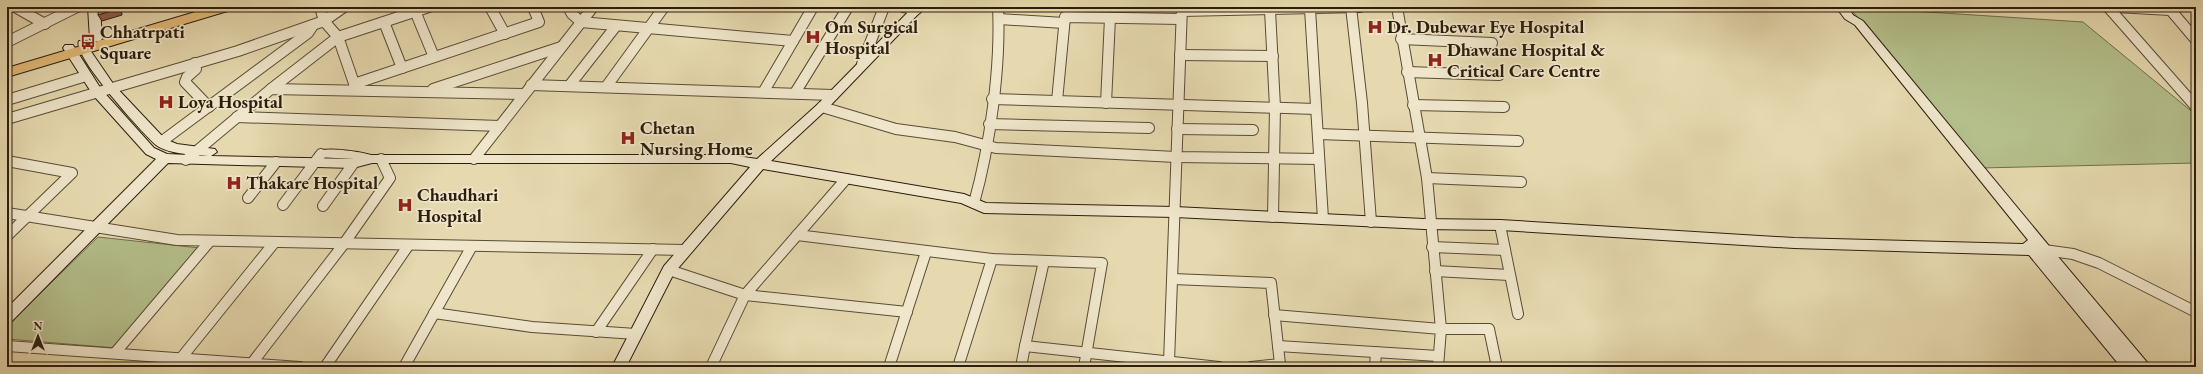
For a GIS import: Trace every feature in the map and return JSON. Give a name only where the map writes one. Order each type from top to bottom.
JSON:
[{"type":"main road","points":[[7,73],[77,49],[96,39],[205,7]]},
{"type":"main road","points":[[7,66],[77,49],[226,7]]},
{"type":"street","points":[[15,7],[45,24]]},
{"type":"street","points":[[7,42],[77,7]]},
{"type":"street","points":[[94,7],[96,39]]},
{"type":"street","points":[[320,7],[324,21],[338,37],[356,87]]},
{"type":"street","points":[[7,119],[238,51],[324,21],[344,7]]},
{"type":"street","points":[[191,156],[271,89],[338,37],[429,7]]},
{"type":"street","points":[[490,7],[505,34]]},
{"type":"street","points":[[356,87],[402,68],[540,22],[533,7]]},
{"type":"street","points":[[568,7],[572,14],[581,22],[793,41]]},
{"type":"street","points":[[474,159],[593,7]]},
{"type":"street","points":[[606,87],[664,7]]},
{"type":"street","points":[[764,91],[813,7]]},
{"type":"street","points":[[795,93],[848,7]]},
{"type":"street","points":[[862,64],[884,7]]},
{"type":"street","points":[[903,7],[918,8]]},
{"type":"street","points":[[974,203],[982,178],[987,145],[999,19],[998,7]]},
{"type":"street","points":[[1351,7],[1371,222]]},
{"type":"street","points":[[1057,101],[1064,17],[1066,16],[1110,18],[1182,12],[1360,7]]},
{"type":"street","points":[[1278,346],[1376,352],[1438,361],[1440,329],[1427,178],[1401,39],[1397,7]]},
{"type":"street","points":[[2108,7],[2196,108]]},
{"type":"street","points":[[2116,7],[2169,9],[2192,32],[2196,40]]},
{"type":"street","points":[[619,367],[669,270],[685,250],[761,164],[822,107],[862,64],[918,8]]},
{"type":"street","points":[[1310,9],[1323,219]]},
{"type":"street","points":[[1270,10],[1275,107],[1273,217]]},
{"type":"street","points":[[415,11],[434,57]]},
{"type":"street","points":[[1169,362],[1173,279],[1176,129],[1182,12]]},
{"type":"street","points":[[1846,12],[1852,24],[2038,250],[2130,367]]},
{"type":"street","points":[[1106,103],[1110,18]]},
{"type":"street","points":[[999,19],[1064,23]]},
{"type":"street","points":[[384,22],[402,68]]},
{"type":"street","points":[[161,142],[308,33],[313,25]]},
{"type":"street","points":[[569,86],[616,26]]},
{"type":"street","points":[[1401,39],[1492,42]]},
{"type":"street","points":[[425,92],[561,47]]},
{"type":"street","points":[[77,49],[86,76],[96,92],[150,151],[165,158],[191,156],[318,159],[353,164],[376,159],[731,159],[776,168],[964,199],[984,208],[1175,212],[1371,222],[1500,225],[1794,243],[2038,250],[2073,254],[2099,263],[2196,312]]},
{"type":"street","points":[[77,49],[110,88],[161,142],[191,156],[276,162],[358,155],[376,159],[390,176],[343,245],[251,365]]},
{"type":"street","points":[[1180,56],[1272,56]]},
{"type":"street","points":[[195,63],[196,69],[187,77],[186,82],[209,107]]},
{"type":"street","points":[[1407,72],[1499,75]]},
{"type":"street","points":[[7,100],[86,76]]},
{"type":"street","points":[[531,85],[764,91],[833,95]]},
{"type":"street","points":[[271,89],[356,87],[425,92],[524,94]]},
{"type":"street","points":[[38,90],[40,109]]},
{"type":"street","points":[[992,99],[1316,109]]},
{"type":"street","points":[[1413,105],[1504,107]]},
{"type":"street","points":[[822,107],[896,128],[955,137],[996,148],[1176,157],[1320,159]]},
{"type":"street","points":[[237,117],[500,126]]},
{"type":"street","points":[[989,124],[1149,128]]},
{"type":"street","points":[[1176,129],[1254,130]]},
{"type":"street","points":[[1318,134],[1419,139],[1518,140]]},
{"type":"street","points":[[7,317],[165,158]]},
{"type":"street","points":[[283,205],[318,159]]},
{"type":"street","points":[[7,161],[72,173],[7,236]]},
{"type":"street","points":[[248,198],[276,162]]},
{"type":"street","points":[[323,206],[353,164]]},
{"type":"street","points":[[1427,178],[1520,182]]},
{"type":"street","points":[[711,367],[745,295],[846,179]]},
{"type":"street","points":[[7,213],[177,240],[343,245],[685,250]]},
{"type":"street","points":[[1500,225],[1518,314]]},
{"type":"street","points":[[797,235],[992,259],[1102,263],[1084,367]]},
{"type":"street","points":[[114,353],[210,241]]},
{"type":"street","points":[[182,357],[274,243]]},
{"type":"street","points":[[325,367],[408,246]]},
{"type":"street","points":[[404,367],[472,246]]},
{"type":"street","points":[[1432,246],[1505,250]]},
{"type":"street","points":[[596,332],[653,249]]},
{"type":"street","points":[[2038,250],[2144,367]]},
{"type":"street","points":[[889,367],[926,252]]},
{"type":"street","points":[[958,367],[992,259]]},
{"type":"street","points":[[1021,367],[1044,261]]},
{"type":"street","points":[[669,270],[745,295],[906,312]]},
{"type":"street","points":[[1435,271],[1509,275]]},
{"type":"street","points":[[1173,279],[1271,282],[1280,364],[1251,367]]},
{"type":"street","points":[[434,313],[532,328],[636,334]]},
{"type":"street","points":[[1274,315],[1440,329],[1489,329],[1497,367]]},
{"type":"street","points":[[7,346],[182,357],[251,365],[300,367]]},
{"type":"street","points":[[1026,346],[1219,367]]},
{"type":"street","points":[[1375,367],[1376,352]]},
{"type":"green space","points":[[1849,7],[2083,22],[2196,115],[2196,163],[1981,168]]},
{"type":"green space","points":[[98,237],[200,248],[116,348],[7,339],[7,326]]},
{"type":"building","points":[[118,7],[118,9],[98,15],[98,8]]},
{"type":"place","name":"Dr. Dubewar Eye Hospital","points":[[1375,27]]},
{"type":"place","name":"Om Surgical Hospital","points":[[813,37]]},
{"type":"place","name":"Chhatrpati Square","points":[[88,42]]},
{"type":"place","name":"Dhawane Hospital & Critical Care Centre","points":[[1435,60]]},
{"type":"place","name":"Loya Hospital","points":[[166,102]]},
{"type":"place","name":"Chetan Nursing Home","points":[[628,138]]},
{"type":"place","name":"Thakare Hospital","points":[[234,183]]},
{"type":"place","name":"Chaudhari Hospital","points":[[405,205]]}]
